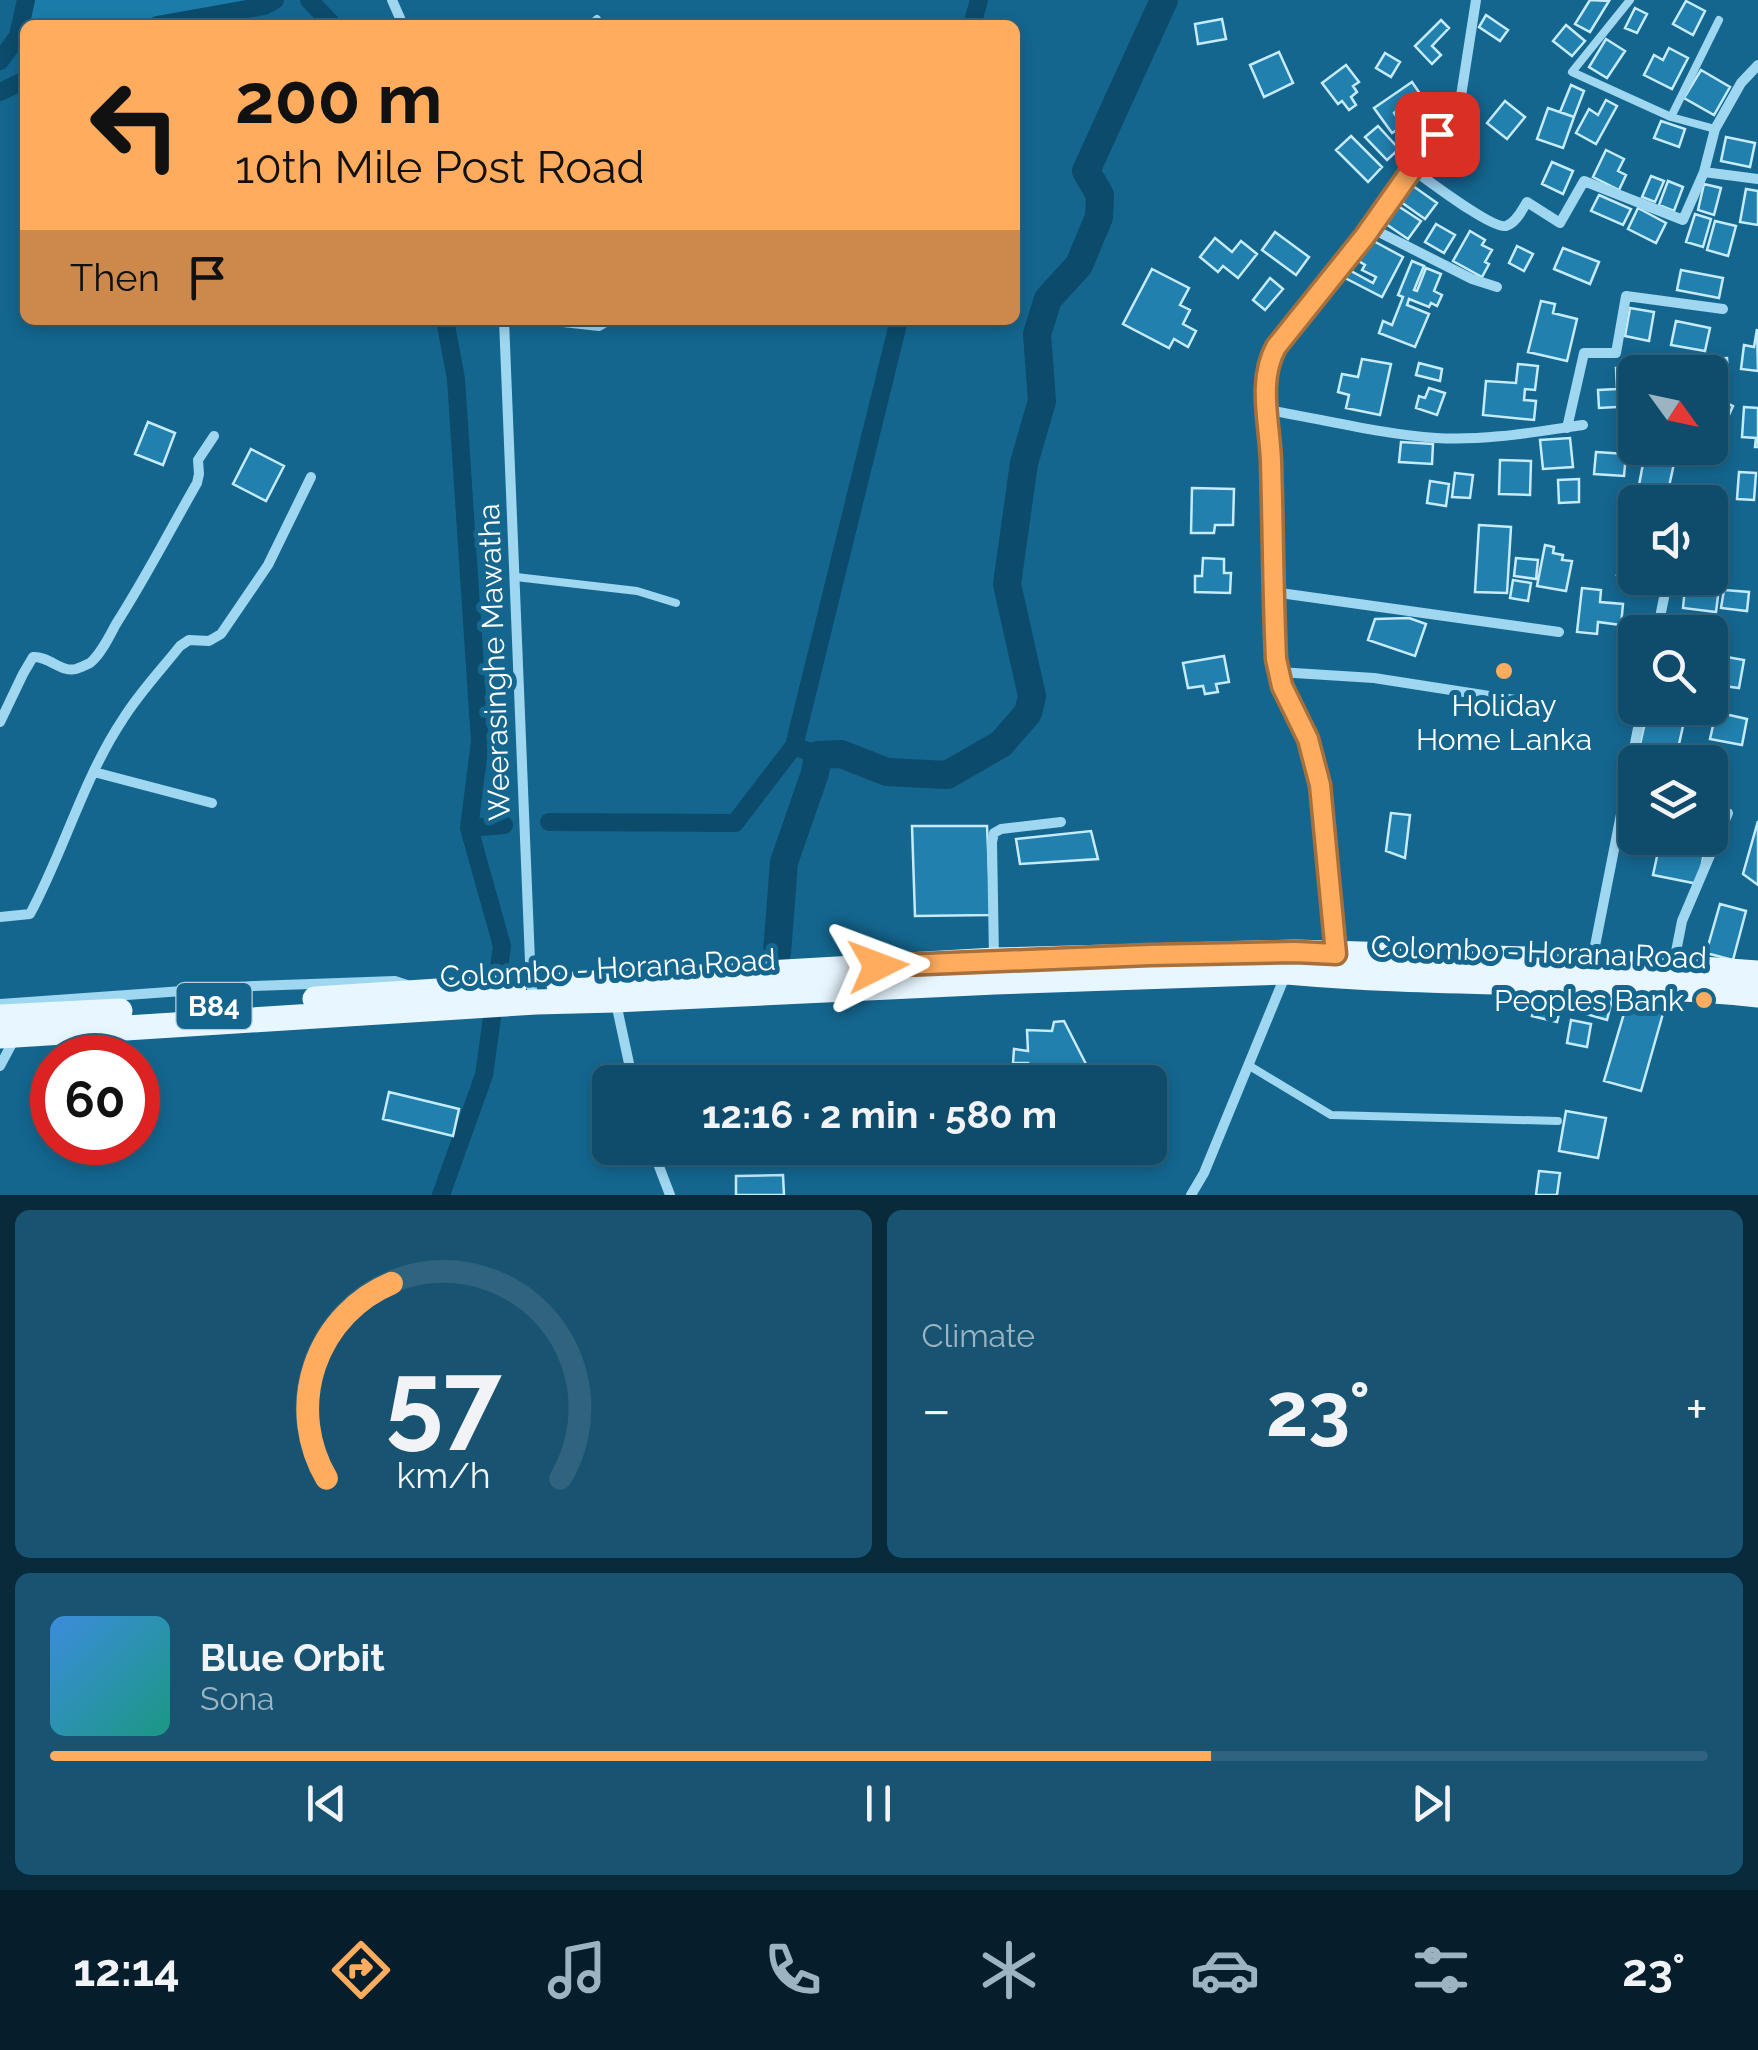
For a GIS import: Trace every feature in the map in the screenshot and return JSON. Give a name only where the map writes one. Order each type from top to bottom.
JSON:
[{"type":"main road","name":"Colombo - Horana Road","points":[[614,992],[994,960],[1291,962],[1591,983],[1758,973]]},
{"type":"main road","name":"Colombo - Horana Road","points":[[1335,965],[1592,961],[1758,995]]},
{"type":"main road","name":"Colombo - Horana Road","points":[[10,1026],[220,1006],[976,983],[1291,962]]},
{"type":"street","points":[[1335,965],[1320,785],[1308,739],[1278,672],[1268,361],[1371,228],[1462,96],[1476,0]]},
{"type":"street","points":[[1412,169],[1492,224],[1503,227],[1512,224],[1527,202],[1560,222],[1584,181],[1682,220],[1704,172],[1715,129],[1741,83],[1758,66]]},
{"type":"street","points":[[1704,172],[1758,178]]},
{"type":"street","points":[[1371,228],[1496,287]]},
{"type":"street","points":[[1567,428],[1584,353],[1616,353],[1626,296],[1723,310]]},
{"type":"street","name":"Weerasinghe Mawatha","points":[[504,325],[516,577],[526,994]]},
{"type":"street","points":[[1267,410],[1437,438],[1488,438],[1583,425]]},
{"type":"street","points":[[0,722],[34,657],[43,656],[68,670],[90,663],[99,652],[197,484],[198,460],[214,436]]},
{"type":"street","points":[[0,917],[30,914],[94,772],[123,719],[180,646],[188,640],[210,641],[221,634],[268,565],[310,478]]},
{"type":"street","points":[[1274,592],[1559,632]]},
{"type":"street","points":[[1278,672],[1374,678],[1516,700]]},
{"type":"street","points":[[1592,961],[1639,725]]},
{"type":"street","points":[[94,772],[212,803]]},
{"type":"street","points":[[994,960],[994,833],[1061,822]]},
{"type":"street","points":[[1672,977],[1682,922],[1710,855]]},
{"type":"street","points":[[1191,1195],[1204,1173],[1291,962]]},
{"type":"street","points":[[0,1004],[377,981],[405,983],[424,998]]},
{"type":"street","points":[[614,992],[629,1065]]},
{"type":"street","points":[[0,1066],[10,1026]]},
{"type":"street","points":[[659,1165],[670,1195]]},
{"type":"lane","points":[[1630,0],[1572,72],[1671,117],[1715,129]]},
{"type":"lane","points":[[1671,117],[1718,20]]},
{"type":"lane","points":[[516,577],[637,591],[676,603]]},
{"type":"lane","points":[[1248,1064],[1331,1115],[1558,1121]]},
{"type":"shaded area","points":[[32,0],[262,0],[156,20],[27,20]]},
{"type":"building","points":[[1590,0],[1609,1],[1590,32],[1575,24]]},
{"type":"building","points":[[1686,1],[1705,11],[1693,35],[1673,24]]},
{"type":"building","points":[[1635,8],[1647,14],[1637,33],[1625,28]]},
{"type":"building","points":[[1486,15],[1508,30],[1500,41],[1479,27]]},
{"type":"building","points":[[1222,19],[1226,39],[1198,44],[1195,24]]},
{"type":"building","points":[[1441,20],[1449,28],[1432,46],[1441,55],[1432,64],[1415,46]]},
{"type":"building","points":[[1566,25],[1585,41],[1572,56],[1553,41]]},
{"type":"building","points":[[1606,39],[1625,51],[1607,78],[1589,67]]},
{"type":"building","points":[[1669,48],[1688,58],[1672,89],[1644,75],[1654,55],[1663,60]]},
{"type":"building","points":[[1279,52],[1293,83],[1264,97],[1250,65]]},
{"type":"building","points":[[1385,53],[1400,62],[1391,77],[1376,68]]},
{"type":"building","points":[[1346,65],[1359,82],[1353,86],[1357,92],[1351,97],[1356,105],[1349,110],[1342,101],[1338,104],[1322,83]]},
{"type":"building","points":[[1701,70],[1730,87],[1714,115],[1684,98]]},
{"type":"building","points":[[1412,82],[1423,98],[1414,103],[1419,110],[1406,118],[1400,108],[1394,113],[1403,126],[1392,133],[1374,108]]},
{"type":"building","points":[[1571,85],[1584,91],[1574,117],[1560,112]]},
{"type":"building","points":[[1606,100],[1617,106],[1596,144],[1576,133],[1589,109],[1598,115]]},
{"type":"building","points":[[1505,101],[1525,117],[1507,139],[1487,123]]},
{"type":"building","points":[[1548,108],[1574,117],[1563,148],[1537,139]]},
{"type":"building","points":[[1661,121],[1685,129],[1679,147],[1654,138]]},
{"type":"building","points":[[1378,126],[1399,149],[1387,160],[1365,137]]},
{"type":"building","points":[[1351,136],[1382,167],[1368,182],[1336,150]]},
{"type":"building","points":[[1726,137],[1755,143],[1750,167],[1721,161]]},
{"type":"building","points":[[1606,150],[1624,159],[1618,171],[1626,175],[1619,190],[1593,177]]},
{"type":"building","points":[[1552,162],[1573,171],[1563,194],[1542,184]]},
{"type":"building","points":[[1651,176],[1664,181],[1655,202],[1642,197]]},
{"type":"building","points":[[1668,181],[1683,187],[1674,211],[1659,205]]},
{"type":"building","points":[[1704,184],[1721,188],[1714,215],[1698,210]]},
{"type":"building","points":[[1413,186],[1437,203],[1425,219],[1401,202]]},
{"type":"building","points":[[1746,189],[1758,191],[1758,225],[1740,222]]},
{"type":"building","points":[[1599,195],[1631,209],[1623,225],[1591,211]]},
{"type":"building","points":[[1395,204],[1421,221],[1408,239],[1383,222]]},
{"type":"building","points":[[1638,208],[1666,223],[1656,243],[1628,229]]},
{"type":"building","points":[[1695,214],[1711,219],[1703,247],[1686,242]]},
{"type":"building","points":[[1715,221],[1736,226],[1728,256],[1707,250]]},
{"type":"building","points":[[1436,224],[1455,235],[1444,253],[1425,242]]},
{"type":"building","points":[[1470,231],[1492,250],[1482,277],[1453,261]]},
{"type":"building","points":[[1275,232],[1309,257],[1296,275],[1262,250]]},
{"type":"building","points":[[1215,238],[1232,252],[1241,241],[1257,254],[1238,278],[1223,266],[1218,272],[1200,257]]},
{"type":"building","points":[[1368,238],[1403,257],[1382,297],[1345,278],[1349,270],[1373,283],[1376,277],[1362,270],[1365,265],[1357,260]]},
{"type":"building","points":[[1517,246],[1533,254],[1524,271],[1509,263]]},
{"type":"building","points":[[1563,248],[1599,262],[1590,284],[1554,269]]},
{"type":"building","points":[[1412,261],[1424,266],[1414,290],[1417,291],[1426,268],[1441,274],[1434,291],[1442,295],[1437,306],[1431,303],[1429,307],[1409,299],[1407,305],[1429,314],[1415,347],[1379,333],[1383,321],[1392,325],[1403,297],[1398,295]]},
{"type":"building","points":[[1152,269],[1189,288],[1180,305],[1190,310],[1183,324],[1196,331],[1188,347],[1174,339],[1169,348],[1123,324]]},
{"type":"building","points":[[1681,270],[1723,278],[1719,298],[1677,290]]},
{"type":"building","points":[[1270,278],[1283,289],[1265,310],[1253,300]]},
{"type":"building","points":[[1541,301],[1555,304],[1553,313],[1577,319],[1567,361],[1528,352]]},
{"type":"building","points":[[1630,308],[1654,312],[1649,341],[1625,336]]},
{"type":"building","points":[[1676,321],[1710,328],[1705,351],[1671,345]]},
{"type":"building","points":[[1757,329],[1758,371],[1741,369],[1744,345],[1754,347]]},
{"type":"building","points":[[1362,359],[1391,364],[1380,415],[1346,408],[1349,395],[1338,392],[1342,374],[1358,377]]},
{"type":"building","points":[[1419,363],[1442,369],[1440,381],[1416,375]]},
{"type":"building","points":[[1518,364],[1538,366],[1535,390],[1525,389],[1524,400],[1536,401],[1534,420],[1483,415],[1486,381],[1516,383]]},
{"type":"building","points":[[1616,368],[1618,407],[1599,408],[1598,390],[1617,389]]},
{"type":"building","points":[[1429,388],[1445,393],[1437,415],[1416,408],[1419,396],[1425,398]]},
{"type":"building","points":[[1744,407],[1758,408],[1758,447],[1756,438],[1742,437]]},
{"type":"building","points":[[148,422],[175,433],[163,465],[135,454]]},
{"type":"building","points":[[1570,438],[1573,467],[1543,469],[1540,440]]},
{"type":"building","points":[[1401,442],[1433,444],[1432,464],[1399,462]]},
{"type":"building","points":[[251,449],[284,466],[266,501],[233,484]]},
{"type":"building","points":[[1596,452],[1618,453],[1618,465],[1625,465],[1624,476],[1594,474]]},
{"type":"building","points":[[1500,460],[1531,461],[1530,495],[1499,494]]},
{"type":"building","points":[[1643,465],[1674,465],[1669,485],[1639,485]]},
{"type":"building","points":[[1739,472],[1756,473],[1754,500],[1737,499]]},
{"type":"building","points":[[1455,473],[1473,475],[1470,498],[1452,497]]},
{"type":"building","points":[[1579,479],[1579,502],[1559,503],[1558,480]]},
{"type":"building","points":[[1430,481],[1449,484],[1446,506],[1427,503]]},
{"type":"building","points":[[1192,488],[1234,489],[1233,525],[1215,525],[1214,533],[1191,533]]},
{"type":"building","points":[[1479,525],[1511,527],[1507,593],[1475,592]]},
{"type":"building","points":[[1545,545],[1554,547],[1553,553],[1563,555],[1562,560],[1572,561],[1566,591],[1537,586]]},
{"type":"building","points":[[1203,558],[1224,559],[1224,573],[1231,573],[1230,593],[1195,592],[1195,576],[1202,576]]},
{"type":"building","points":[[1516,558],[1538,560],[1536,579],[1514,576]]},
{"type":"building","points":[[1513,580],[1531,583],[1528,601],[1510,598]]},
{"type":"building","points":[[1582,588],[1601,590],[1600,602],[1623,604],[1618,625],[1598,622],[1597,634],[1577,632]]},
{"type":"building","points":[[1728,590],[1749,592],[1747,611],[1721,608]]},
{"type":"building","points":[[1684,595],[1718,595],[1716,612],[1683,608]]},
{"type":"building","points":[[1409,618],[1426,624],[1415,656],[1368,640],[1375,619]]},
{"type":"building","points":[[1224,656],[1229,682],[1216,684],[1218,692],[1205,694],[1203,686],[1188,688],[1183,663]]},
{"type":"building","points":[[1728,657],[1744,660],[1739,688],[1728,687]]},
{"type":"building","points":[[1728,715],[1747,719],[1742,745],[1710,739],[1713,725],[1728,725]]},
{"type":"building","points":[[1644,725],[1683,725],[1679,745],[1640,745]]},
{"type":"building","points":[[1391,813],[1410,815],[1405,858],[1386,851]]},
{"type":"building","points":[[1758,821],[1758,885],[1743,874]]},
{"type":"building","points":[[912,826],[987,826],[991,915],[915,916]]},
{"type":"building","points":[[1091,831],[1098,859],[1020,864],[1016,839]]},
{"type":"building","points":[[1657,855],[1704,855],[1698,884],[1653,875]]},
{"type":"building","points":[[1720,904],[1746,911],[1733,960],[1706,953]]},
{"type":"building","points":[[1540,984],[1565,990],[1557,1022],[1532,1016]]},
{"type":"building","points":[[1586,988],[1613,996],[1607,1020],[1579,1012]]},
{"type":"building","points":[[1628,1000],[1664,1010],[1641,1091],[1604,1081]]},
{"type":"building","points":[[1571,1020],[1591,1024],[1587,1047],[1567,1043]]},
{"type":"building","points":[[1064,1021],[1086,1065],[1013,1063],[1014,1049],[1028,1051],[1027,1030],[1052,1031],[1054,1022]]},
{"type":"building","points":[[389,1092],[459,1109],[453,1136],[383,1119]]},
{"type":"building","points":[[1566,1111],[1606,1118],[1598,1158],[1559,1151]]},
{"type":"building","points":[[1539,1171],[1560,1173],[1557,1195],[1536,1195]]},
{"type":"building","points":[[783,1175],[784,1195],[736,1195],[736,1176]]},
{"type":"waterway","points":[[22,20],[26,0]]},
{"type":"waterway","points":[[185,20],[264,6],[275,0]]},
{"type":"waterway","points":[[309,0],[328,20]]},
{"type":"waterway","points":[[973,20],[979,0]]},
{"type":"waterway","points":[[777,953],[784,862],[818,755],[841,754],[887,772],[947,775],[1001,744],[1028,713],[1032,696],[1007,584],[1024,463],[1042,401],[1037,334],[1048,299],[1079,265],[1099,217],[1100,195],[1086,171],[1164,0]]},
{"type":"waterway","points":[[0,61],[20,27]]},
{"type":"waterway","points":[[0,92],[20,82]]},
{"type":"waterway","points":[[441,1195],[484,1075],[502,946],[469,828],[480,742],[456,379],[446,325]]},
{"type":"waterway","points":[[818,755],[794,746],[898,325]]},
{"type":"waterway","points":[[549,822],[735,823],[794,746]]},
{"type":"waterway","points":[[469,828],[504,825]]},
{"type":"place","name":"Holiday Home Lanka","points":[[1504,671]]},
{"type":"place","name":"Peoples Bank","points":[[1704,1000]]},
{"type":"route","points":[[878,966],[1150,955],[1336,954],[1320,785],[1308,739],[1282,686],[1276,659],[1268,361],[1365,236],[1437,134]]}]
